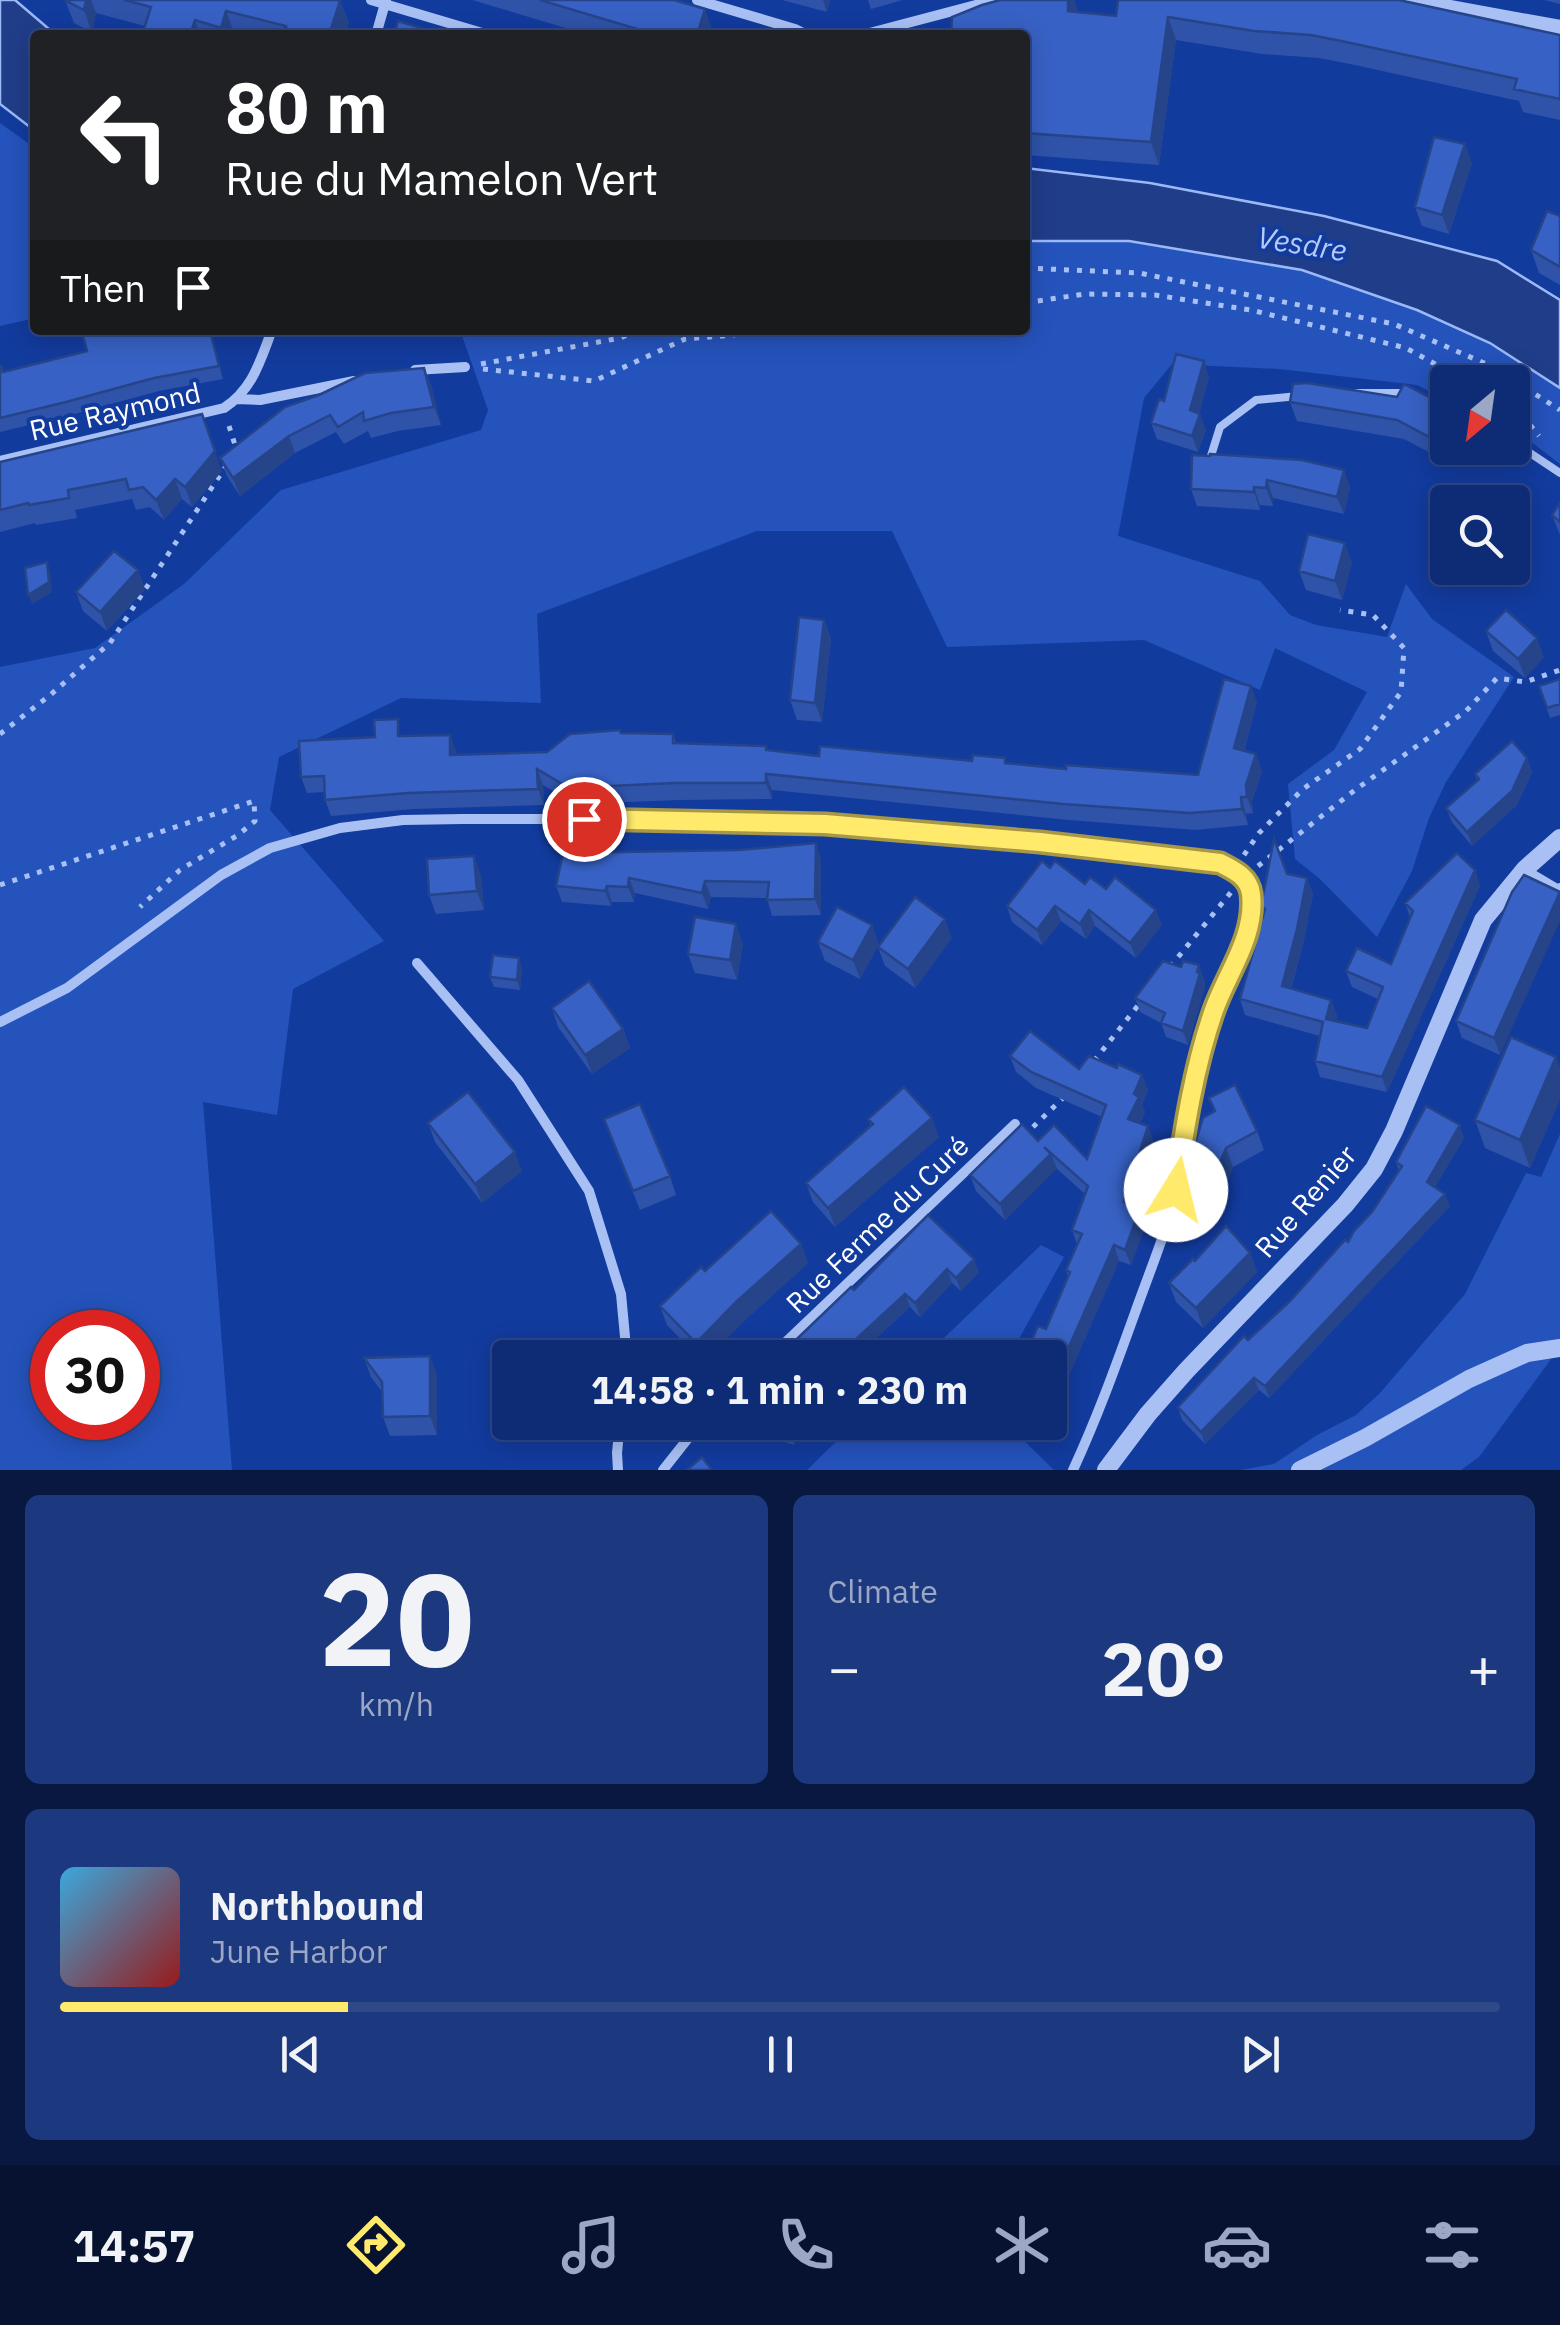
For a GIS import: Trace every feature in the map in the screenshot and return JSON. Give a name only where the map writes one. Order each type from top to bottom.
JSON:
[{"type":"street","points":[[372,0],[473,30]]},
{"type":"street","points":[[697,0],[797,30]]},
{"type":"street","points":[[881,30],[995,0]]},
{"type":"street","points":[[1401,0],[1560,29]]},
{"type":"street","points":[[378,30],[386,2]]},
{"type":"street","points":[[237,400],[254,377],[270,335]]},
{"type":"street","points":[[398,371],[465,367]]},
{"type":"street","points":[[237,400],[260,400],[364,378]]},
{"type":"street","name":"Rue Raymond","points":[[0,461],[224,408],[237,400]]},
{"type":"street","points":[[0,1022],[54,996],[221,875],[270,848],[340,828],[404,820],[825,824],[1040,842],[1220,863],[1238,873],[1251,892],[1249,922],[1204,1043],[1164,1234],[1098,1418],[1074,1470]]},
{"type":"street","name":"Rue Renier","points":[[1106,1470],[1186,1371],[1345,1205],[1374,1169],[1483,920],[1525,870],[1560,838]]},
{"type":"street","points":[[417,964],[518,1080],[588,1191],[621,1294],[625,1340]]},
{"type":"street","name":"Rue Ferme du Curé","points":[[788,1340],[1015,1124]]},
{"type":"street","points":[[1300,1470],[1469,1378],[1527,1353],[1560,1348]]},
{"type":"street","points":[[618,1440],[618,1470]]},
{"type":"street","points":[[663,1470],[687,1440]]},
{"type":"lane","points":[[1346,393],[1405,392],[1419,397]]},
{"type":"lane","points":[[1210,458],[1220,426],[1256,400],[1308,395]]},
{"type":"lane","points":[[1530,452],[1560,473]]},
{"type":"lane","points":[[1525,870],[1560,887]]},
{"type":"path","points":[[1030,268],[1139,273],[1394,324],[1492,366],[1560,410]]},
{"type":"path","points":[[1030,302],[1084,294],[1155,295],[1251,310],[1406,348],[1437,365]]},
{"type":"path","points":[[465,367],[627,335]]},
{"type":"path","points":[[465,367],[594,381],[685,339],[734,335]]},
{"type":"path","points":[[224,408],[236,449]]},
{"type":"path","points":[[0,734],[110,644],[227,464]]},
{"type":"path","points":[[1160,979],[1238,873],[1259,833],[1303,789],[1360,749],[1401,692],[1404,648],[1373,615],[1340,610]]},
{"type":"path","points":[[1238,873],[1466,711],[1497,678],[1525,682],[1560,670]]},
{"type":"path","points":[[0,885],[254,801],[254,821],[180,870],[116,930],[122,948]]},
{"type":"path","points":[[1089,1066],[1148,994]]},
{"type":"path","points":[[1015,1124],[1028,1132],[1066,1095]]},
{"type":"shaded area","points":[[0,123],[30,144],[30,319],[0,326]]},
{"type":"shaded area","points":[[1030,241],[1129,241],[1302,270],[1417,310],[1490,343],[1524,365],[1430,365],[1430,392],[1417,385],[1279,369],[1172,364],[1144,398],[1118,536],[1260,581],[1290,615],[1316,625],[1387,637],[1406,584],[1432,619],[1514,677],[1446,782],[1429,818],[1412,871],[1377,937],[1295,859],[1288,784],[1334,750],[1367,692],[1275,648],[1260,690],[1144,640],[947,647],[892,531],[757,531],[537,614],[541,703],[401,698],[279,757],[270,810],[384,941],[293,989],[277,1115],[203,1102],[232,1470],[0,1470],[0,667],[95,648],[184,584],[281,490],[481,430],[488,410],[462,335],[1030,335]]},
{"type":"shaded area","points":[[1530,369],[1560,388],[1560,464],[1530,441]]},
{"type":"shaded area","points":[[1560,1134],[1560,1347],[1479,1457],[1461,1470],[1241,1470],[1274,1464],[1356,1415],[1380,1393],[1465,1294],[1526,1173],[1541,1177]]},
{"type":"shaded area","points":[[1041,1245],[1064,1257],[1018,1340],[942,1340]]},
{"type":"shaded area","points":[[838,1440],[1023,1440],[1054,1470],[807,1470]]},
{"type":"water","points":[[0,0],[15,0],[50,30],[30,30],[30,127],[0,104]]},
{"type":"water","name":"Vesdre","points":[[1030,169],[1150,183],[1324,216],[1497,261],[1560,300],[1560,388],[1530,365],[1490,343],[1417,310],[1302,270],[1129,241],[1030,241]]},
{"type":"building","points":[[86,0],[84,10],[66,1]]},
{"type":"building","points":[[124,0],[340,1],[331,30],[292,30],[226,11],[221,28],[195,20],[192,30],[144,30],[151,7]]},
{"type":"building","points":[[540,0],[674,0],[705,9],[699,30],[640,30]]},
{"type":"building","points":[[1000,0],[1068,0],[1068,11],[1116,16],[1118,0],[1399,0],[1560,35],[1560,99],[1514,89],[1517,79],[1346,42],[1168,17],[1151,142],[1030,133],[1030,30],[951,30],[952,17]]},
{"type":"building","points":[[398,21],[428,30],[395,30]]},
{"type":"building","points":[[1434,137],[1465,144],[1442,215],[1415,207]]},
{"type":"building","points":[[1547,211],[1560,216],[1560,267],[1531,250]]},
{"type":"building","points":[[83,335],[211,335],[219,366],[154,378],[0,418],[0,366],[3,372],[87,351]]},
{"type":"building","points":[[1176,354],[1204,361],[1190,410],[1200,414],[1192,436],[1151,423],[1159,399],[1164,401]]},
{"type":"building","points":[[424,368],[434,407],[364,421],[363,412],[338,427],[330,415],[289,436],[233,478],[220,458],[285,407],[365,373]]},
{"type":"building","points":[[1293,384],[1397,397],[1404,384],[1430,398],[1430,437],[1397,420],[1290,402]]},
{"type":"building","points":[[202,414],[215,451],[185,487],[175,479],[156,500],[143,487],[129,490],[126,479],[68,490],[69,498],[0,510],[0,462]]},
{"type":"building","points":[[1192,455],[1302,460],[1344,470],[1337,497],[1267,480],[1266,488],[1254,487],[1254,492],[1191,489]]},
{"type":"building","points":[[1560,503],[1560,522],[1552,515]]},
{"type":"building","points":[[1308,534],[1345,543],[1335,581],[1299,571]]},
{"type":"building","points":[[114,551],[138,570],[100,612],[76,592]]},
{"type":"building","points":[[47,562],[49,582],[28,595],[25,568]]},
{"type":"building","points":[[1506,610],[1537,638],[1518,659],[1486,631]]},
{"type":"building","points":[[799,617],[824,620],[815,703],[790,700]]},
{"type":"building","points":[[1224,679],[1251,686],[1234,748],[1256,754],[1246,785],[1247,797],[1241,797],[1242,809],[1190,813],[1063,804],[766,774],[766,783],[569,788],[537,769],[538,789],[325,800],[324,776],[301,777],[299,741],[375,737],[374,720],[398,719],[398,736],[450,735],[450,755],[547,752],[570,734],[620,730],[673,734],[673,743],[766,746],[766,750],[819,756],[820,746],[972,761],[973,755],[1005,758],[1005,763],[1066,769],[1066,765],[1198,775]]},
{"type":"building","points":[[1560,679],[1560,704],[1547,708],[1539,686]]},
{"type":"building","points":[[1512,741],[1527,758],[1512,791],[1467,832],[1446,808],[1479,779],[1475,774]]},
{"type":"building","points":[[1274,839],[1287,874],[1307,878],[1282,986],[1331,1000],[1326,1019],[1367,1028],[1383,987],[1346,971],[1357,948],[1391,964],[1413,911],[1405,903],[1457,853],[1475,870],[1382,1077],[1315,1061],[1323,1022],[1240,999],[1265,909],[1261,906]]},
{"type":"building","points":[[816,843],[815,899],[767,900],[769,882],[705,881],[702,893],[629,878],[628,887],[607,886],[605,891],[556,886],[563,853],[739,850]]},
{"type":"building","points":[[474,856],[477,891],[429,895],[427,859]]},
{"type":"building","points":[[1042,861],[1050,868],[1055,861],[1085,884],[1090,877],[1106,889],[1115,877],[1156,910],[1130,943],[1089,910],[1080,924],[1055,906],[1037,930],[1007,906]]},
{"type":"building","points":[[1524,875],[1560,892],[1494,1038],[1456,1021],[1512,892]]},
{"type":"building","points":[[915,897],[945,919],[908,969],[878,947]]},
{"type":"building","points":[[837,907],[872,925],[853,960],[818,942]]},
{"type":"building","points":[[695,917],[736,924],[730,960],[688,954]]},
{"type":"building","points":[[493,955],[519,958],[517,980],[490,977]]},
{"type":"building","points":[[1163,961],[1181,967],[1183,961],[1199,965],[1183,1031],[1161,1023],[1165,1013],[1135,998]]},
{"type":"building","points":[[589,981],[623,1029],[585,1055],[552,1008]]},
{"type":"building","points":[[1030,1031],[1079,1069],[1089,1056],[1142,1075],[1134,1094],[1139,1097],[1128,1119],[1148,1126],[1124,1202],[1140,1208],[1125,1250],[1114,1245],[1067,1351],[1067,1340],[1032,1340],[1038,1326],[1046,1329],[1070,1272],[1066,1270],[1082,1234],[1072,1230],[1088,1186],[1044,1147],[1051,1154],[1000,1204],[970,1175],[1022,1124],[1038,1141],[1054,1125],[1087,1159],[1106,1105],[1031,1072],[1010,1056]]},
{"type":"building","points":[[1511,1037],[1556,1057],[1520,1140],[1475,1120]]},
{"type":"building","points":[[1235,1085],[1257,1131],[1226,1148],[1211,1186],[1186,1173],[1203,1118],[1215,1111],[1209,1098]]},
{"type":"building","points":[[904,1087],[932,1118],[828,1208],[806,1183],[873,1124],[868,1119]]},
{"type":"building","points":[[468,1092],[515,1152],[475,1184],[428,1123]]},
{"type":"building","points":[[640,1104],[670,1176],[633,1191],[604,1119]]},
{"type":"building","points":[[1426,1106],[1460,1125],[1427,1182],[1445,1194],[1265,1386],[1254,1378],[1201,1432],[1178,1407],[1244,1336],[1248,1340],[1345,1240],[1348,1242],[1402,1166],[1396,1162]]},
{"type":"building","points":[[771,1211],[801,1244],[699,1340],[693,1340],[660,1306],[701,1267],[705,1271]]},
{"type":"building","points":[[928,1215],[974,1259],[956,1278],[947,1269],[915,1303],[905,1294],[855,1340],[796,1340],[851,1287],[854,1290]]},
{"type":"building","points":[[1226,1226],[1250,1253],[1196,1308],[1169,1283]]},
{"type":"building","points":[[430,1356],[430,1416],[383,1417],[382,1382],[364,1358]]},
{"type":"building","points":[[702,1457],[712,1470],[687,1470]]},
{"type":"route","points":[[584,819],[825,824],[1040,842],[1220,863],[1234,870],[1251,892],[1249,922],[1204,1043],[1176,1190]]}]
